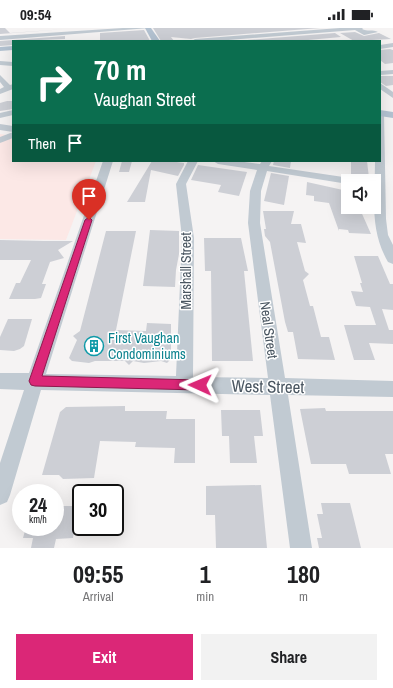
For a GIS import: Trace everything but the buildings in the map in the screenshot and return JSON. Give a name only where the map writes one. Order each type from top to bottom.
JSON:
[{"type":"main road","points":[[147,28],[155,40]]},
{"type":"main road","points":[[0,49],[12,48]]},
{"type":"main road","points":[[381,113],[393,115]]},
{"type":"street","points":[[0,38],[90,30],[147,28]]},
{"type":"street","points":[[300,28],[314,37]]},
{"type":"street","points":[[356,28],[364,33],[375,32]]},
{"type":"street","points":[[208,40],[360,28]]},
{"type":"street","points":[[381,46],[393,45]]},
{"type":"street","points":[[0,63],[12,64]]},
{"type":"street","points":[[381,73],[393,72]]},
{"type":"street","points":[[0,77],[11,86],[0,92]]},
{"type":"street","points":[[381,86],[393,96]]},
{"type":"street","points":[[0,116],[12,112]]},
{"type":"street","points":[[0,127],[12,129]]},
{"type":"street","points":[[0,140],[12,135]]},
{"type":"street","points":[[0,495],[35,381],[108,162]]},
{"type":"street","name":"Marshall Street","points":[[184,385],[188,238],[181,184],[192,162]]},
{"type":"street","points":[[234,162],[265,164],[341,179]]},
{"type":"street","points":[[381,162],[381,174]]},
{"type":"street","name":"Neal Street","points":[[265,164],[253,201],[254,223],[301,548]]},
{"type":"street","points":[[380,214],[382,235],[392,254]]},
{"type":"street","name":"West Street","points":[[0,381],[393,389]]},
{"type":"shaded area","points":[[0,134],[12,136],[12,162],[96,162],[66,240],[0,239]]},
{"type":"place","name":"First Vaughan Condominiums","points":[[94,346]]},
{"type":"route","points":[[89,220],[35,381],[200,385]]}]
